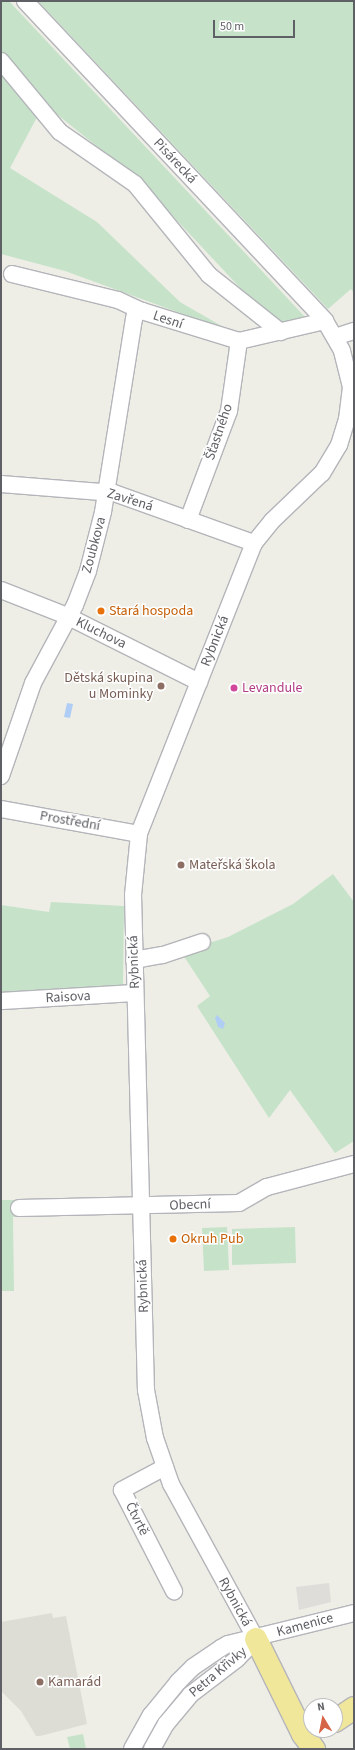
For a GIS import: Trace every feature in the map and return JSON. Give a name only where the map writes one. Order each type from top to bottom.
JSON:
[{"type":"highway","points":[[256,1639],[288,1699],[303,1734],[314,1749]]},
{"type":"highway","points":[[288,1699],[303,1711]]},
{"type":"highway","points":[[343,1716],[354,1708]]},
{"type":"street","name":"Pisárecká","points":[[26,1],[325,321]]},
{"type":"street","points":[[1,61],[60,132],[134,184],[209,276],[281,332]]},
{"type":"street","name":"Lesní","points":[[12,274],[118,300],[142,311],[239,341],[325,321]]},
{"type":"street","name":"Zoubkova","points":[[2,770],[33,683],[67,616],[75,605],[88,571],[107,492],[134,319],[136,314],[142,311]]},
{"type":"street","name":"Rybnická","points":[[256,1639],[171,1484],[155,1438],[146,1390],[133,895],[139,834],[254,544],[272,521],[322,473],[339,445],[347,419],[350,387],[342,351],[325,321]]},
{"type":"street","points":[[335,337],[354,331]]},
{"type":"street","name":"Šťastného","points":[[188,520],[229,411],[239,341]]},
{"type":"street","name":"Zavřená","points":[[1,484],[107,492],[254,544]]},
{"type":"street","name":"Kluchova","points":[[1,590],[67,616],[198,682]]},
{"type":"street","name":"Prostřední","points":[[1,808],[139,834]]},
{"type":"street","points":[[134,960],[163,955],[202,942]]},
{"type":"street","name":"Raisova","points":[[1,1001],[135,993]]},
{"type":"street","name":"Obecní","points":[[19,1208],[239,1203],[267,1187],[354,1164]]},
{"type":"street","name":"Čtvrtě","points":[[165,1467],[122,1490],[174,1591]]},
{"type":"street","name":"Kamenice","points":[[256,1639],[352,1613]]},
{"type":"street","name":"Petra Křivky","points":[[132,1749],[151,1715],[184,1675],[228,1644],[256,1639]]},
{"type":"street","name":"Petra Křivky","points":[[152,1749],[166,1724],[190,1695],[237,1659],[256,1639]]},
{"type":"shaded area","points":[[329,1583],[331,1602],[299,1610],[296,1587]]},
{"type":"shaded area","name":"Kamarád","points":[[52,1613],[53,1618],[66,1616],[87,1724],[36,1736],[21,1711],[1,1691],[1,1622]]},
{"type":"green space","points":[[1,1],[9,1],[305,317],[274,324],[139,180],[44,104],[10,168],[97,222],[180,302],[232,332],[65,271],[1,254]]},
{"type":"green space","points":[[38,1],[354,1],[354,293],[351,289],[328,309]]},
{"type":"green space","points":[[333,874],[354,902],[354,1141],[335,1153],[290,1090],[269,1118],[197,1006],[210,996],[181,952],[228,937],[293,904]]},
{"type":"green space","points":[[51,902],[124,906],[123,986],[1,992],[1,905],[49,912]]},
{"type":"green space","points":[[1,1200],[18,1200],[19,1217],[13,1217],[14,1291],[1,1291]]},
{"type":"green space","points":[[227,1227],[229,1270],[204,1271],[202,1228]]},
{"type":"green space","points":[[295,1227],[296,1263],[232,1265],[232,1229]]},
{"type":"green space","points":[[83,1734],[86,1749],[70,1749],[67,1737]]},
{"type":"water","points":[[67,703],[73,704],[70,718],[64,717]]},
{"type":"water","points":[[217,1015],[225,1023],[223,1029],[218,1027],[215,1018]]},
{"type":"place","name":"Stará hospoda","points":[[101,611]]},
{"type":"place","name":"Dětská skupina u Mominky","points":[[161,686]]},
{"type":"place","name":"Levandule","points":[[234,688]]},
{"type":"place","name":"Mateřská škola","points":[[181,865]]},
{"type":"place","name":"Okruh Pub","points":[[173,1239]]},
{"type":"place","name":"Kamarád","points":[[40,1682]]}]
